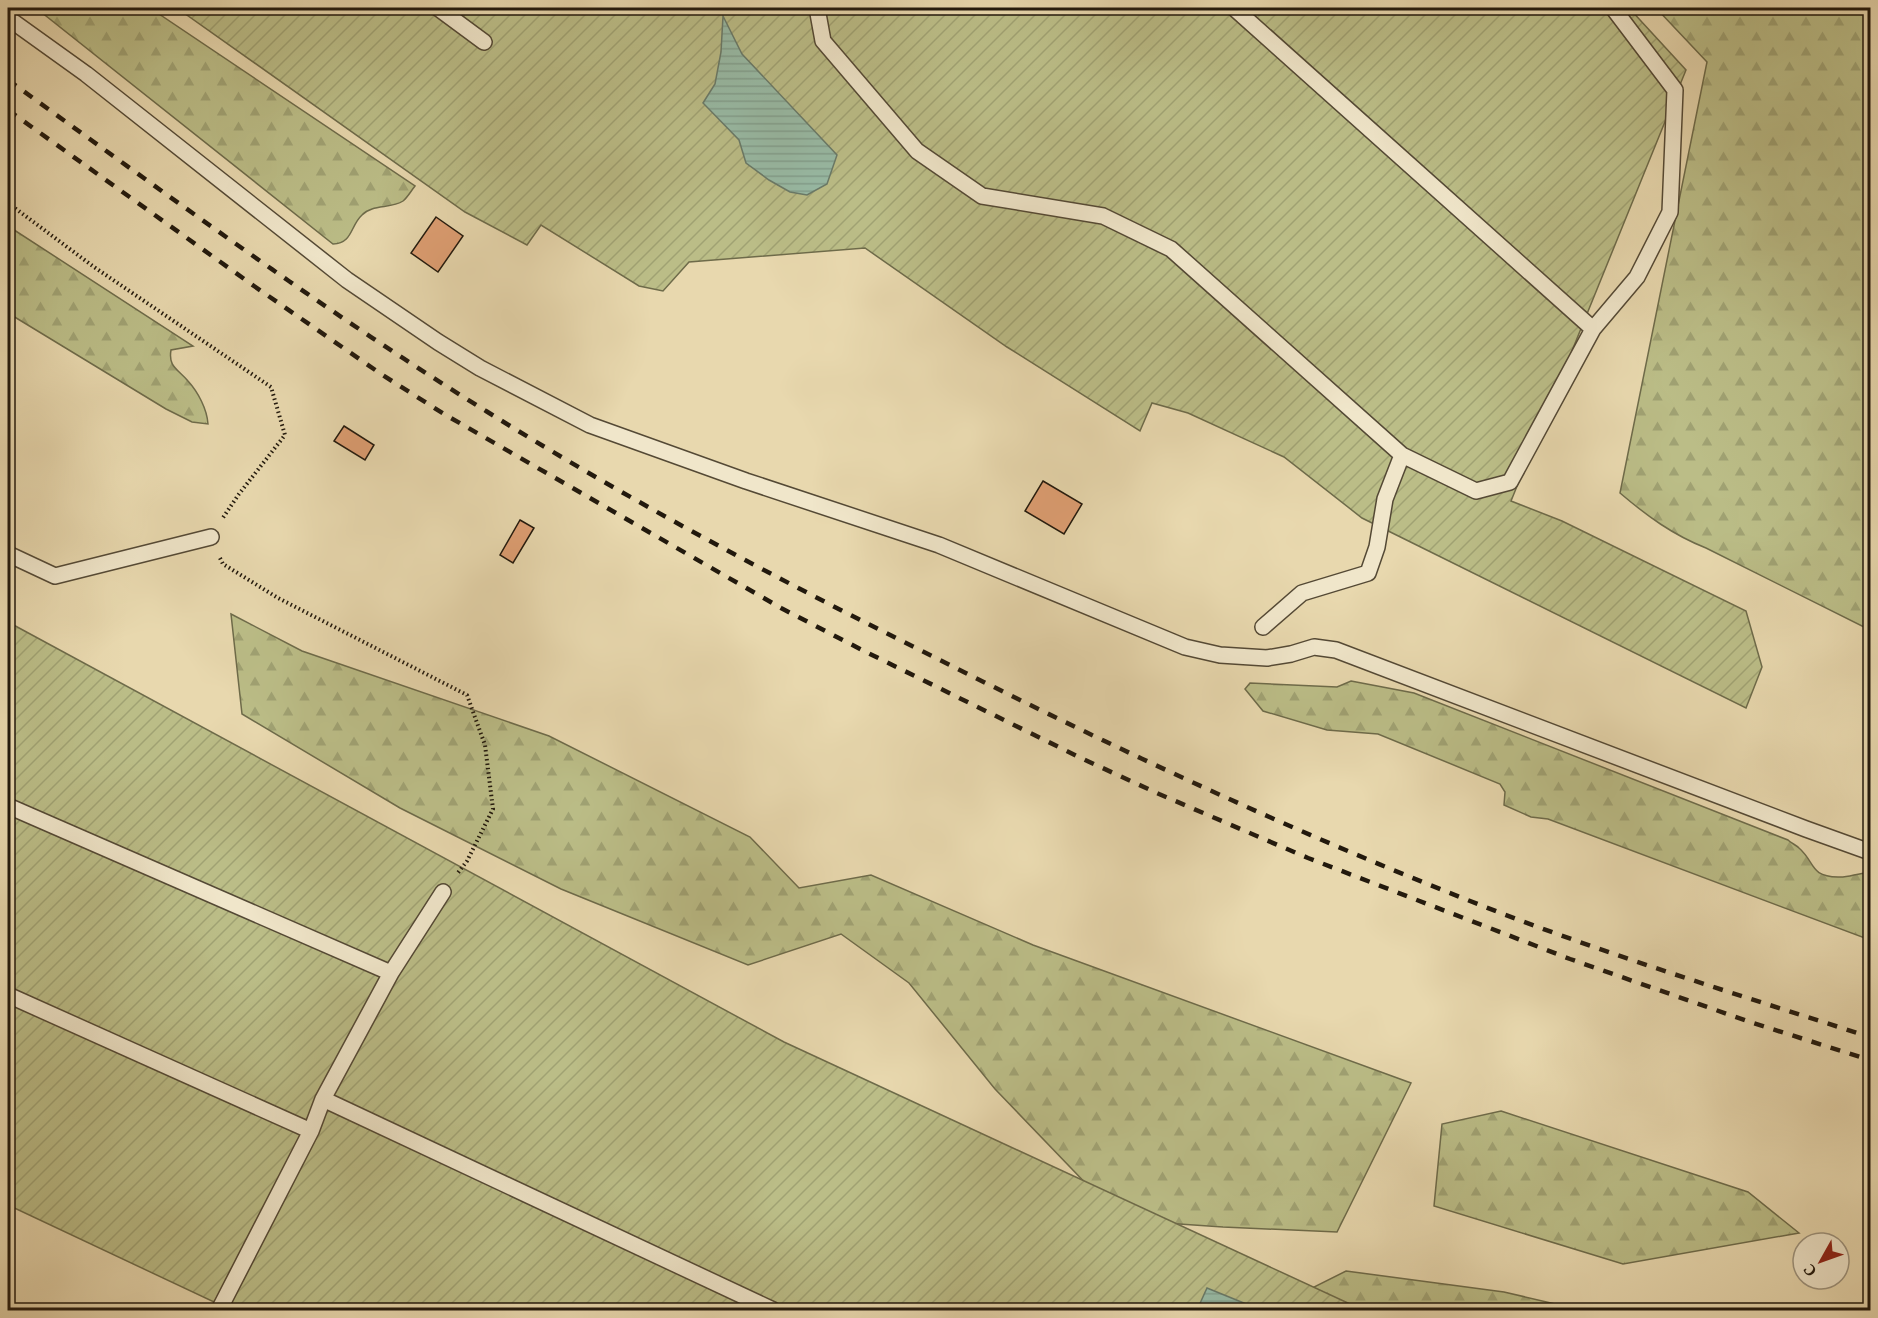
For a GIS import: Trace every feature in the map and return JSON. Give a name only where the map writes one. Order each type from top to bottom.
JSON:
[{"type":"lane","points":[[438,8],[484,42]]},
{"type":"lane","points":[[817,8],[823,41],[917,151],[982,196],[1103,216],[1171,249],[1402,455],[1476,491],[1510,482],[1593,328],[1637,277],[1670,212],[1675,90],[1613,8]]},
{"type":"lane","points":[[1234,8],[1593,328]]},
{"type":"lane","points":[[8,18],[86,74],[384,307],[480,368],[590,425],[746,481],[901,530],[982,561],[1185,647],[1220,655],[1267,658],[1314,647],[1336,650],[1870,852]]},
{"type":"lane","points":[[1263,627],[1302,593],[1368,573],[1377,547],[1384,498],[1402,455]]},
{"type":"lane","points":[[8,554],[55,576],[211,537]]},
{"type":"lane","points":[[8,806],[391,973]]},
{"type":"lane","points":[[219,1311],[311,1131],[323,1099],[391,973],[443,892]]},
{"type":"lane","points":[[8,995],[311,1131]]},
{"type":"lane","points":[[323,1099],[773,1311]]},
{"type":"path","points":[[8,203],[94,267],[271,387],[285,435],[238,494],[211,537],[223,564],[278,598],[467,695],[485,745],[493,808],[467,861],[443,892]]},
{"type":"green space","points":[[36,8],[150,8],[415,186],[403,201],[366,212],[358,219],[344,241],[333,244]]},
{"type":"green space","points":[[177,8],[1629,8],[1686,70],[1511,501],[1562,521],[1746,611],[1762,667],[1746,708],[1362,518],[1284,457],[1188,413],[1152,403],[1140,431],[1007,347],[865,248],[689,262],[663,291],[639,286],[541,225],[527,245],[465,212]]},
{"type":"green space","points":[[1656,8],[1870,8],[1870,630],[1671,531],[1620,493],[1707,62]]},
{"type":"green space","points":[[8,226],[193,346],[171,350],[170,356],[172,364],[198,395],[206,412],[208,424],[192,422],[166,409],[8,313]]},
{"type":"green space","points":[[231,614],[302,651],[549,736],[750,837],[799,888],[871,875],[1033,945],[1411,1083],[1337,1232],[1121,1220],[995,1089],[909,983],[841,934],[748,965],[561,889],[400,808],[242,714]]},
{"type":"green space","points":[[8,622],[784,1042],[1363,1310],[231,1310],[8,1205]]},
{"type":"green space","points":[[1351,681],[1414,693],[1788,840],[1799,848],[1814,868],[1822,874],[1842,877],[1870,873],[1870,940],[1548,819],[1531,817],[1504,805],[1505,792],[1500,784],[1378,734],[1327,730],[1263,711],[1245,689],[1250,683],[1337,687]]},
{"type":"green space","points":[[1501,1111],[1748,1192],[1797,1231],[1791,1231],[1791,1234],[1623,1264],[1434,1206],[1442,1124]]},
{"type":"green space","points":[[1346,1271],[1504,1292],[1581,1310],[1312,1310],[1286,1301]]},
{"type":"shaded area","points":[[723,16],[742,54],[837,155],[827,184],[807,195],[790,192],[746,163],[739,140],[703,103],[715,84],[721,52]]},
{"type":"shaded area","points":[[1207,1288],[1261,1310],[1197,1310]]},
{"type":"building","points":[[436,217],[463,236],[438,272],[411,253]]},
{"type":"building","points":[[344,426],[374,445],[365,460],[334,441]]},
{"type":"building","points":[[1043,481],[1082,504],[1064,534],[1025,511]]},
{"type":"building","points":[[520,520],[534,528],[513,563],[500,555]]},
{"type":"railway","points":[[8,80],[244,250],[425,372],[597,478],[824,602],[1133,754],[1328,843],[1510,917],[1715,988],[1870,1037]]},
{"type":"railway","points":[[8,110],[254,286],[381,374],[444,414],[781,608],[862,650],[1083,759],[1308,858],[1570,959],[1753,1023],[1870,1060]]}]
